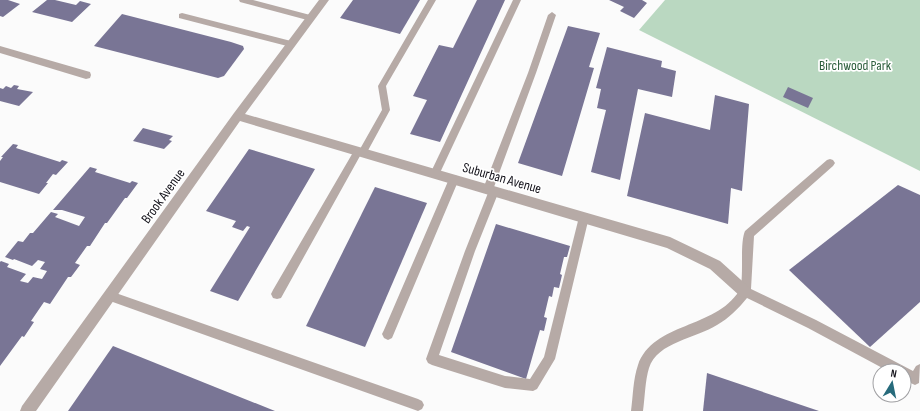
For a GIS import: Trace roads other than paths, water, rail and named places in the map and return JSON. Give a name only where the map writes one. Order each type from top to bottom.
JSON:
[{"type":"street","name":"Brook Avenue","points":[[27,411],[238,116],[324,0]]},
{"type":"street","points":[[0,49],[86,75]]},
{"type":"street","name":"Suburban Avenue","points":[[238,116],[670,243],[715,265],[745,292]]},
{"type":"lane","points":[[243,0],[311,18]]},
{"type":"lane","points":[[277,294],[386,110],[382,86],[432,0]]},
{"type":"lane","points":[[435,174],[517,0]]},
{"type":"lane","points":[[552,15],[432,359],[505,382],[532,385],[549,359],[584,218]]},
{"type":"lane","points":[[182,16],[291,44]]},
{"type":"lane","points":[[636,411],[643,367],[651,352],[675,337],[712,322],[732,308],[745,292],[749,234],[830,163]]},
{"type":"lane","points":[[388,334],[454,179]]},
{"type":"lane","points":[[745,292],[812,324],[885,363]]},
{"type":"lane","points":[[110,296],[418,405]]},
{"type":"lane","points":[[912,377],[915,379],[920,370]]},
{"type":"park label","name":"Birchwood Park","points":[[855,65]]}]
